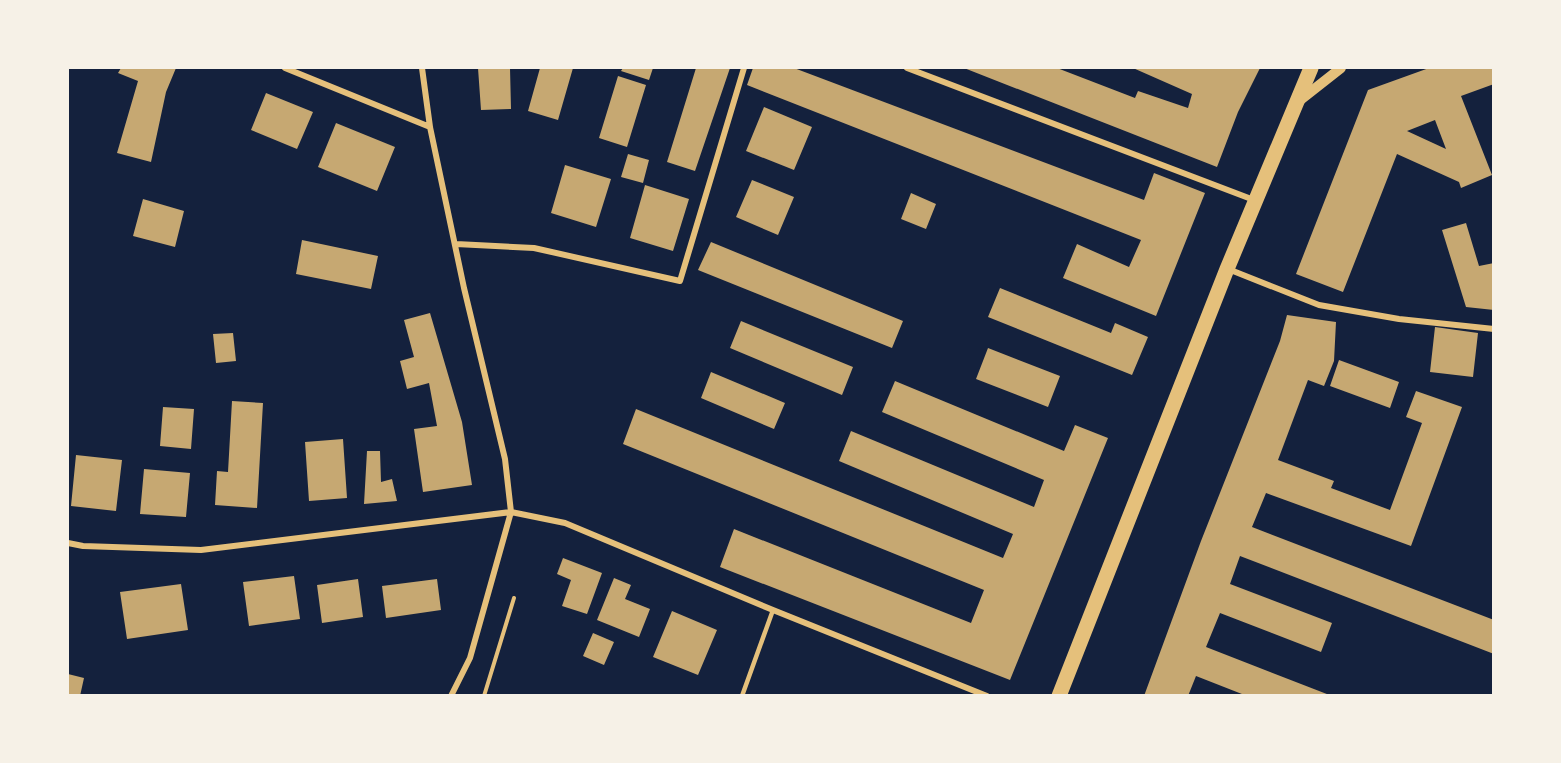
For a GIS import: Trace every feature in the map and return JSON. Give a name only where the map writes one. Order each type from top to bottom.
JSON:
[{"type":"main road","points":[[1059,696],[1227,269],[1311,68]]},
{"type":"street","points":[[285,68],[430,127]]},
{"type":"street","points":[[422,68],[430,127],[464,288],[505,459],[511,512],[470,658],[451,696]]},
{"type":"street","points":[[456,244],[534,248],[680,281],[744,68]]},
{"type":"street","points":[[907,68],[1257,201]]},
{"type":"street","points":[[1293,107],[1341,68]]},
{"type":"street","points":[[1227,269],[1319,305],[1399,318],[1494,328]]},
{"type":"street","points":[[68,543],[84,546],[201,550],[511,512],[565,524],[987,696]]},
{"type":"lane","points":[[742,696],[773,610]]},
{"type":"path","points":[[484,696],[514,598]]},
{"type":"building","points":[[121,68],[176,68],[166,92],[151,162],[117,153],[138,81],[118,73]]},
{"type":"building","points":[[478,68],[510,68],[511,109],[481,110]]},
{"type":"building","points":[[540,68],[573,68],[558,120],[528,111]]},
{"type":"building","points":[[623,68],[653,68],[649,80],[621,71]]},
{"type":"building","points":[[696,68],[730,68],[695,171],[667,162]]},
{"type":"building","points":[[753,68],[794,68],[1144,200],[1154,173],[1205,193],[1156,316],[1063,278],[1077,244],[1129,267],[1141,240],[747,85]]},
{"type":"building","points":[[964,68],[1057,68],[1135,98],[1138,91],[1188,108],[1192,94],[1133,68],[1260,68],[1238,112],[1217,167]]},
{"type":"building","points":[[1429,68],[1494,68],[1494,84],[1461,96],[1492,175],[1461,188],[1459,182],[1397,154],[1343,292],[1296,274],[1368,90]],"holes":[[[1435,120],[1446,149],[1407,131]]]},
{"type":"building","points":[[618,76],[646,85],[627,147],[599,138]]},
{"type":"building","points":[[266,93],[313,112],[297,149],[251,130]]},
{"type":"building","points":[[764,107],[812,127],[794,170],[746,151]]},
{"type":"building","points":[[336,123],[395,147],[377,191],[318,167]]},
{"type":"building","points":[[628,154],[649,160],[643,183],[621,177]]},
{"type":"building","points":[[565,165],[611,179],[596,227],[551,213]]},
{"type":"building","points":[[752,180],[794,197],[778,235],[736,217]]},
{"type":"building","points":[[645,185],[689,199],[673,251],[630,238]]},
{"type":"building","points":[[911,193],[936,204],[926,229],[901,219]]},
{"type":"building","points":[[143,199],[184,211],[175,247],[133,236]]},
{"type":"building","points":[[1466,223],[1479,266],[1494,263],[1494,310],[1466,307],[1442,230]]},
{"type":"building","points":[[302,240],[378,256],[371,289],[296,274]]},
{"type":"building","points":[[711,242],[903,321],[892,348],[698,270]]},
{"type":"building","points":[[1000,288],[1111,333],[1115,323],[1148,337],[1132,375],[988,317]]},
{"type":"building","points":[[430,313],[462,422],[472,485],[423,492],[414,429],[437,426],[429,383],[407,389],[400,361],[414,357],[404,320]]},
{"type":"building","points":[[1287,315],[1336,322],[1334,361],[1324,386],[1308,380],[1278,460],[1334,481],[1331,488],[1390,510],[1422,423],[1406,417],[1416,391],[1462,407],[1411,546],[1266,493],[1252,527],[1494,620],[1494,654],[1240,556],[1230,584],[1332,623],[1321,652],[1220,613],[1206,647],[1332,696],[1247,696],[1196,676],[1188,696],[1144,696],[1201,541],[1280,341]]},
{"type":"building","points":[[741,321],[853,367],[842,395],[730,348]]},
{"type":"building","points":[[1435,327],[1478,333],[1473,377],[1430,372]]},
{"type":"building","points":[[233,333],[236,361],[216,363],[213,334]]},
{"type":"building","points":[[988,348],[1060,376],[1048,407],[976,379]]},
{"type":"building","points":[[1339,360],[1399,382],[1390,408],[1330,386]]},
{"type":"building","points":[[711,372],[785,403],[774,429],[701,398]]},
{"type":"building","points":[[895,381],[1064,451],[1075,425],[1108,438],[1010,680],[720,567],[734,529],[971,623],[984,590],[623,444],[636,409],[1003,558],[1013,534],[839,461],[851,431],[1034,507],[1044,480],[882,412]]},
{"type":"building","points":[[232,401],[263,403],[257,508],[215,505],[217,471],[228,472]]},
{"type":"building","points":[[163,407],[194,409],[191,449],[160,446]]},
{"type":"building","points":[[343,439],[347,498],[309,501],[305,442]]},
{"type":"building","points":[[367,451],[380,451],[381,482],[392,479],[397,501],[364,504]]},
{"type":"building","points":[[76,455],[122,460],[116,511],[71,506]]},
{"type":"building","points":[[144,469],[190,473],[186,517],[140,514]]},
{"type":"building","points":[[563,558],[602,573],[587,614],[562,606],[571,580],[557,574]]},
{"type":"building","points":[[294,576],[300,619],[249,626],[243,582]]},
{"type":"building","points":[[614,578],[631,585],[625,599],[650,609],[639,637],[597,620]]},
{"type":"building","points":[[358,579],[363,617],[322,623],[317,585]]},
{"type":"building","points":[[437,579],[441,610],[386,618],[382,586]]},
{"type":"building","points":[[181,584],[188,630],[127,639],[120,592]]},
{"type":"building","points":[[672,611],[717,630],[698,675],[653,657]]},
{"type":"building","points":[[593,633],[614,642],[604,665],[583,656]]},
{"type":"building","points":[[68,674],[84,678],[80,696],[68,696]]}]
